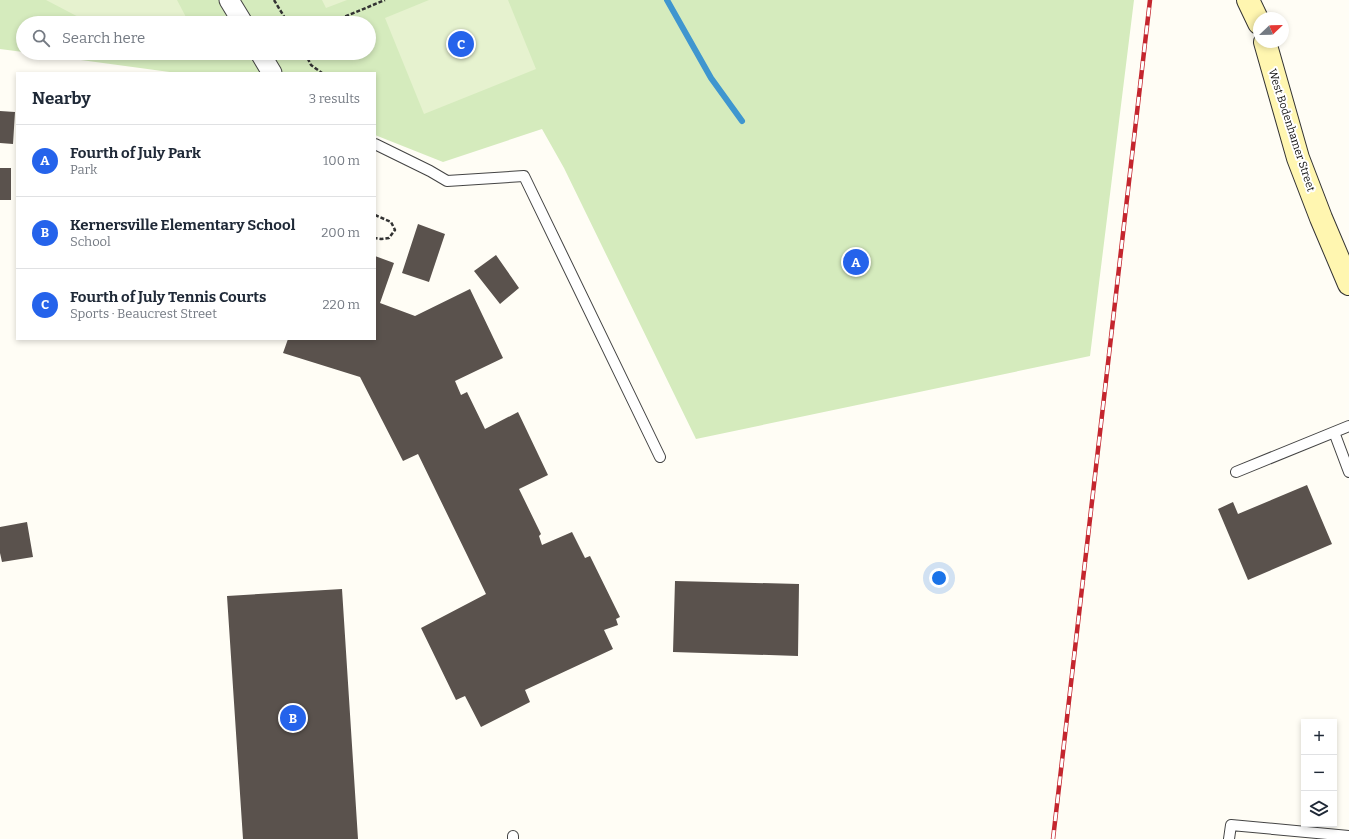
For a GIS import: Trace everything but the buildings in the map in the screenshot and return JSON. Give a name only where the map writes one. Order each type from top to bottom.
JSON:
[{"type":"main road","points":[[1248,0],[1254,12]]},
{"type":"main road","name":"West Bodenhamer Street","points":[[1267,48],[1298,158],[1349,284]]},
{"type":"street","points":[[229,0],[239,16]]},
{"type":"street","points":[[264,60],[271,72]]},
{"type":"lane","points":[[376,144],[447,181],[524,176],[660,457]]},
{"type":"lane","points":[[1236,472],[1349,426]]},
{"type":"lane","points":[[1334,432],[1349,472]]},
{"type":"lane","points":[[1229,839],[1231,825],[1290,835],[1348,837]]},
{"type":"path","points":[[274,0],[284,16]]},
{"type":"path","points":[[346,16],[385,0]]},
{"type":"path","points":[[308,60],[311,65],[321,72]]},
{"type":"path","points":[[376,216],[391,222],[395,230],[389,238],[376,238]]},
{"type":"green space","points":[[0,0],[1134,0],[1090,356],[696,439],[564,168],[542,129],[443,162],[376,135],[376,72],[170,72],[81,60],[376,60],[376,16],[16,16],[16,51],[0,49]]},
{"type":"green space","points":[[46,0],[177,0],[185,16],[77,16]]},
{"type":"green space","points":[[322,0],[347,0],[326,8]]},
{"type":"green space","points":[[429,0],[508,0],[536,69],[424,114],[385,18]]},
{"type":"waterway","points":[[667,0],[711,78],[742,121]]},
{"type":"railway","points":[[1053,839],[1150,0]]},
{"type":"place","name":"Fourth of July Tennis Courts","points":[[461,44]]},
{"type":"place","name":"Fourth of July Park","points":[[856,262]]},
{"type":"place","name":"Kernersville Elementary School","points":[[293,718]]}]
